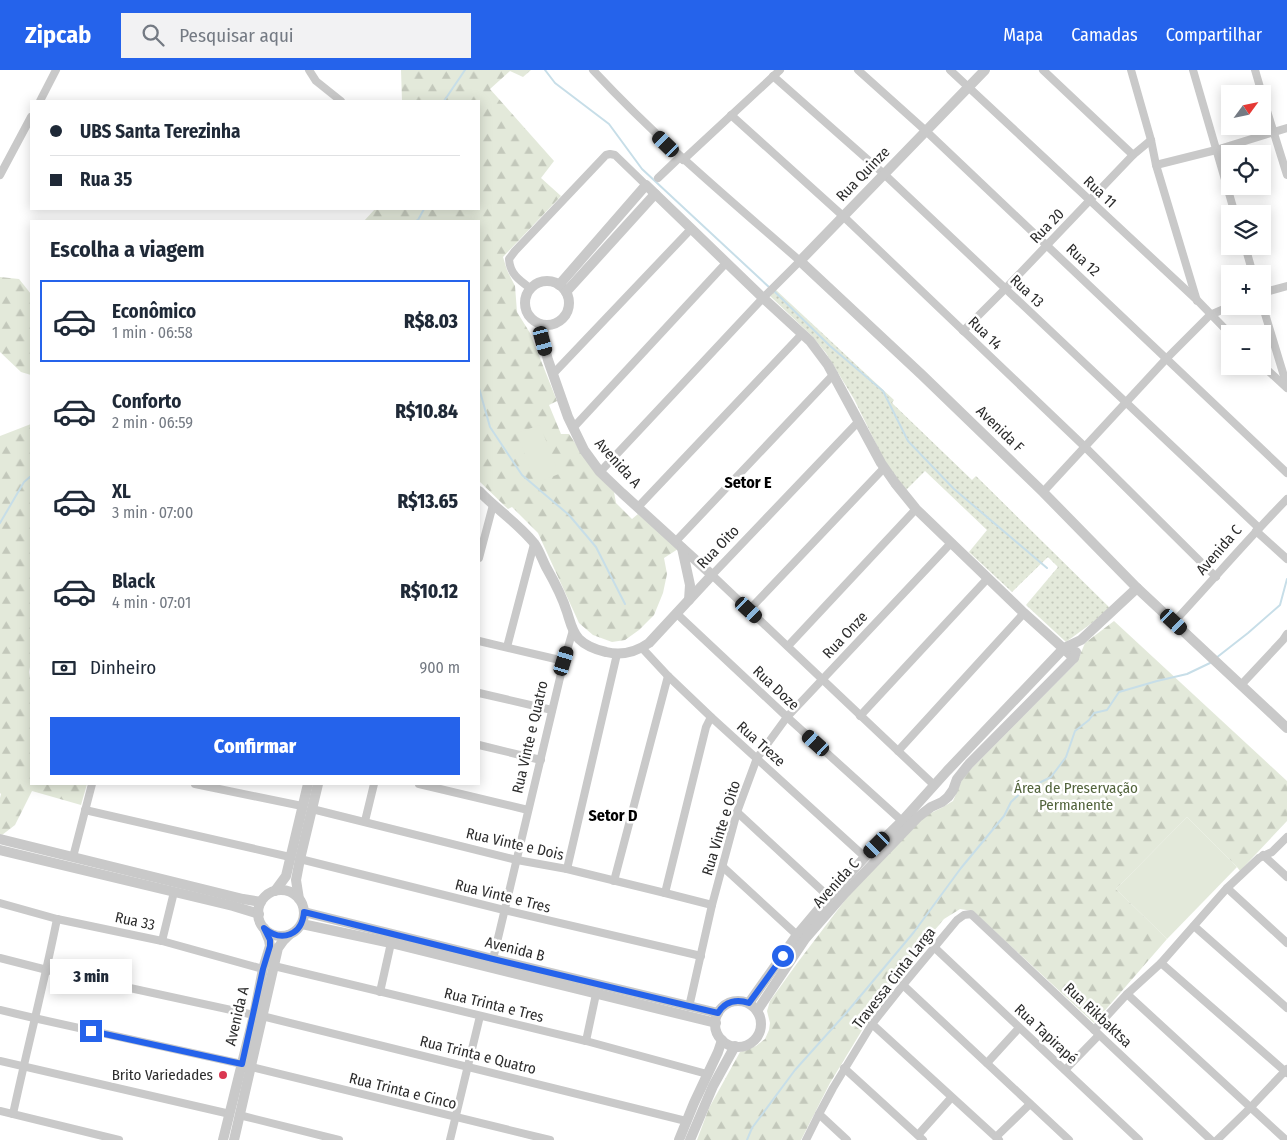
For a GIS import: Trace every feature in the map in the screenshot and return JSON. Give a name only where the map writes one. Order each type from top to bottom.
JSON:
[{"type":"street","points":[[41,100],[56,70]]},
{"type":"street","points":[[309,70],[316,81],[340,100]]},
{"type":"street","name":"Avenida F","points":[[593,70],[639,118],[682,158],[800,261],[922,374],[1043,492],[1137,588],[1287,728]]},
{"type":"street","points":[[658,178],[780,70]]},
{"type":"street","name":"Rua 12","points":[[858,70],[926,131],[1287,473]]},
{"type":"street","name":"Rua 11","points":[[950,70],[1198,301],[1221,325]]},
{"type":"street","name":"Rua Quinze","points":[[600,472],[766,295],[985,70]]},
{"type":"street","points":[[1043,70],[1133,155]]},
{"type":"street","points":[[1193,70],[1232,205]]},
{"type":"street","points":[[1255,70],[1259,85]]},
{"type":"street","points":[[1131,71],[1151,140],[1156,165],[1198,301]]},
{"type":"street","name":"Rua 13","points":[[773,76],[884,174],[1287,558]]},
{"type":"street","name":"Rua 14","points":[[731,115],[843,216],[1085,447],[1216,577]]},
{"type":"street","points":[[0,175],[30,119]]},
{"type":"street","points":[[1271,122],[1287,175]]},
{"type":"street","points":[[1156,165],[1216,150],[1287,128]]},
{"type":"street","name":"Rua 20","points":[[963,332],[1133,155],[1151,140]]},
{"type":"street","points":[[530,288],[518,279],[512,271],[509,259],[606,155],[614,155],[726,263],[766,295],[810,341],[834,374],[884,468],[916,509],[1024,613],[1074,658],[1081,640]]},
{"type":"street","points":[[562,288],[646,185]]},
{"type":"street","points":[[562,288],[655,194]]},
{"type":"street","points":[[553,374],[691,229]]},
{"type":"street","points":[[573,428],[726,263]]},
{"type":"street","points":[[541,281],[554,282],[562,288],[568,298],[567,312],[563,318],[551,325],[537,323],[531,319],[527,314],[524,300],[530,288],[541,281]]},
{"type":"street","points":[[1271,290],[1287,286]]},
{"type":"street","points":[[1043,492],[1167,358],[1210,315],[1221,310]]},
{"type":"street","points":[[1265,315],[1287,387]]},
{"type":"street","name":"Avenida A","points":[[544,325],[543,341],[553,374],[573,428],[584,450],[600,472],[712,575]]},
{"type":"street","points":[[638,507],[802,334]]},
{"type":"street","points":[[1271,373],[1287,387]]},
{"type":"street","points":[[689,600],[690,585],[679,544],[834,374]]},
{"type":"street","name":"Rua Oito","points":[[642,648],[649,643],[859,422]]},
{"type":"street","points":[[749,610],[884,468]]},
{"type":"street","points":[[480,492],[516,524],[534,544],[567,610],[573,630],[582,642],[598,650],[617,654],[642,648]]},
{"type":"street","name":"Avenida C","points":[[1174,622],[1257,529],[1287,499]]},
{"type":"street","points":[[480,554],[493,505]]},
{"type":"street","points":[[788,646],[916,509]]},
{"type":"street","name":"Rua Onze","points":[[712,575],[823,679],[951,543]]},
{"type":"street","points":[[507,648],[534,544]]},
{"type":"street","points":[[860,716],[988,578]]},
{"type":"street","points":[[1064,648],[1081,640],[1137,588]]},
{"type":"street","name":"Rua Doze","points":[[676,613],[787,718],[902,821]]},
{"type":"street","points":[[898,751],[1024,613]]},
{"type":"street","name":"Rua Vinte e Quatro","points":[[493,959],[552,710],[573,630]]},
{"type":"street","points":[[1241,685],[1286,639]]},
{"type":"street","points":[[480,641],[564,661]]},
{"type":"street","name":"Rua Treze","points":[[642,648],[711,717],[865,857]]},
{"type":"street","name":"Avenida C","points":[[749,1003],[797,935],[829,897],[1064,648]]},
{"type":"street","points":[[567,869],[617,654]]},
{"type":"street","name":"Avenida C","points":[[757,1011],[805,939],[840,900],[918,817],[948,797],[957,780],[969,764],[1074,658]]},
{"type":"street","points":[[614,881],[668,676]]},
{"type":"street","points":[[823,679],[934,785]]},
{"type":"street","name":"Rua Vinte e Oito","points":[[689,1007],[712,905],[737,812],[757,758],[787,718],[823,679]]},
{"type":"street","points":[[480,693],[552,710]]},
{"type":"street","points":[[666,893],[706,727],[711,717]]},
{"type":"street","points":[[480,745],[541,760]]},
{"type":"street","points":[[940,803],[931,802],[928,796],[934,785],[947,779],[954,786]]},
{"type":"street","points":[[73,857],[92,785]]},
{"type":"street","name":"Rua Vinte e Dois","points":[[199,785],[364,821],[517,860],[567,869],[712,905]]},
{"type":"street","points":[[275,891],[282,890],[294,894],[303,905],[302,924],[289,935],[283,936],[270,933],[261,924],[258,914],[261,902],[282,884],[295,858],[307,808],[308,785]]},
{"type":"street","points":[[307,808],[318,785]]},
{"type":"street","points":[[364,821],[374,785]]},
{"type":"street","points":[[423,785],[528,810]]},
{"type":"street","name":"Rua Vinte e Tres","points":[[85,810],[295,858],[504,910],[701,956]]},
{"type":"street","points":[[737,812],[829,897]]},
{"type":"street","points":[[1065,1070],[1127,994],[1161,963],[1227,888],[1253,862],[1263,855],[1272,852],[1287,837]]},
{"type":"street","points":[[0,839],[261,902]]},
{"type":"street","points":[[0,850],[233,906],[258,914]]},
{"type":"street","points":[[1263,855],[1287,877]]},
{"type":"street","points":[[295,858],[299,899]]},
{"type":"street","points":[[723,867],[797,935]]},
{"type":"street","points":[[1227,888],[1287,943]]},
{"type":"street","points":[[162,941],[174,892]]},
{"type":"street","name":"Rua 33","points":[[0,903],[58,919],[162,941],[263,969]]},
{"type":"street","name":"Avenida B","points":[[304,912],[689,1007],[717,1018]]},
{"type":"street","name":"Rua Rikbaktsa","points":[[964,915],[970,914],[978,920],[1211,1140]]},
{"type":"street","name":"Travessa Cinta Larga","points":[[806,1140],[844,1068],[872,1024],[902,985],[957,920],[964,915]]},
{"type":"street","points":[[13,1114],[58,919]]},
{"type":"street","name":"Avenida B","points":[[302,924],[392,943],[596,994],[717,1018]]},
{"type":"street","points":[[1194,926],[1287,1008]]},
{"type":"street","name":"Avenida A","points":[[258,1015],[263,969],[270,946],[270,940],[264,928]]},
{"type":"street","name":"Avenida A","points":[[234,1140],[235,1114],[258,1015],[278,948],[289,935]]},
{"type":"street","points":[[380,992],[392,943]]},
{"type":"street","name":"Rua Tapirapé","points":[[935,948],[1139,1140]]},
{"type":"street","name":"Rua Trinta e Quatro","points":[[0,958],[47,970],[258,1015],[686,1121]]},
{"type":"street","points":[[1161,963],[1286,1071],[1217,1140]]},
{"type":"street","name":"Rua Trinta e Tres","points":[[274,966],[586,1041],[707,1074]]},
{"type":"street","points":[[902,985],[1069,1140]]},
{"type":"street","points":[[586,1041],[596,994]]},
{"type":"street","points":[[1127,994],[1286,1140]]},
{"type":"street","points":[[734,1001],[742,1001],[749,1003],[757,1011],[761,1021],[761,1028],[754,1040],[749,1044],[735,1046],[722,1040],[717,1032],[717,1018],[721,1009],[727,1004],[734,1001]]},
{"type":"street","name":"Rua Trinta e Cinco","points":[[0,1010],[246,1066],[550,1140]]},
{"type":"street","points":[[450,1140],[480,1016]]},
{"type":"street","points":[[872,1024],[997,1139],[1030,1104]]},
{"type":"street","points":[[987,1063],[1019,1028]]},
{"type":"street","points":[[679,1140],[722,1040]]},
{"type":"street","points":[[690,1140],[713,1086],[735,1046]]},
{"type":"street","points":[[0,1061],[235,1114],[339,1140]]},
{"type":"street","points":[[844,1068],[921,1137],[951,1098]]},
{"type":"street","points":[[0,1111],[115,1140]]},
{"type":"street","name":"Avenida A","points":[[223,1140],[235,1114]]},
{"type":"street","points":[[819,1114],[847,1140]]},
{"type":"green space","points":[[401,70],[531,70],[523,77],[510,71],[490,89],[554,161],[541,178],[561,196],[503,257],[515,286],[517,312],[530,333],[557,401],[549,405],[561,434],[569,434],[594,471],[614,492],[616,503],[632,519],[638,514],[678,549],[664,558],[667,574],[663,593],[654,615],[639,630],[625,640],[612,642],[593,635],[579,623],[538,533],[512,507],[508,509],[480,482],[480,220],[365,220],[374,210],[480,210],[480,100],[402,100]]},
{"type":"green space","points":[[0,277],[19,279],[30,293],[30,375],[21,372],[0,352]]},
{"type":"green space","points":[[776,290],[894,400],[892,403],[972,480],[976,476],[1111,609],[1066,642],[1026,605],[1058,567],[1048,557],[1012,592],[969,552],[987,530],[925,471],[905,491],[887,466],[854,399],[826,353],[812,336],[770,296]]},
{"type":"green space","points":[[30,424],[30,785],[87,785],[81,805],[32,791],[15,825],[2,835],[0,834],[0,436]]},
{"type":"green space","points":[[540,425],[559,474],[535,483],[517,433]]},
{"type":"green space","name":"Área de Preservação Permanente","points":[[1114,621],[1287,781],[1287,821],[1240,871],[1187,817],[1116,889],[1167,939],[1094,1023],[973,911],[960,909],[944,919],[913,956],[867,1022],[830,1083],[801,1140],[697,1140],[709,1108],[740,1052],[756,1046],[765,1039],[770,1023],[767,1011],[770,1001],[849,895],[925,816],[953,801],[963,777],[1077,662],[1085,643]]},
{"type":"green space","points":[[1187,817],[1237,867],[1167,939],[1116,889]]},
{"type":"waterway","points":[[445,100],[465,70]]},
{"type":"waterway","points":[[545,70],[555,83],[609,124],[642,169],[770,288]]},
{"type":"waterway","points":[[418,220],[423,210]]},
{"type":"waterway","points":[[774,291],[830,346],[883,391],[908,441],[954,489],[1047,568]]},
{"type":"waterway","points":[[480,392],[490,427],[522,475],[569,515],[596,547],[625,604]]},
{"type":"waterway","points":[[0,523],[24,482],[30,477]]},
{"type":"waterway","points":[[1216,658],[1280,605],[1287,579]]},
{"type":"waterway","points":[[747,1140],[752,1128],[795,1070],[847,1012],[914,932],[961,868],[1004,816],[1011,802],[1028,786],[1051,777],[1066,757],[1075,731],[1089,720],[1094,713],[1107,710],[1119,692],[1187,674],[1210,663]]},
{"type":"place","name":"Brito Variedades","points":[[223,1075]]},
{"type":"district","name":"Setor E","points":[[748,482]]},
{"type":"district","name":"Setor D","points":[[613,815]]},
{"type":"route","points":[[91,1031],[242,1064],[263,969],[270,946],[270,940],[264,928],[276,935],[289,935],[300,926],[304,919],[304,912],[718,1013],[727,1004],[734,1001],[749,1003],[783,956]]}]
